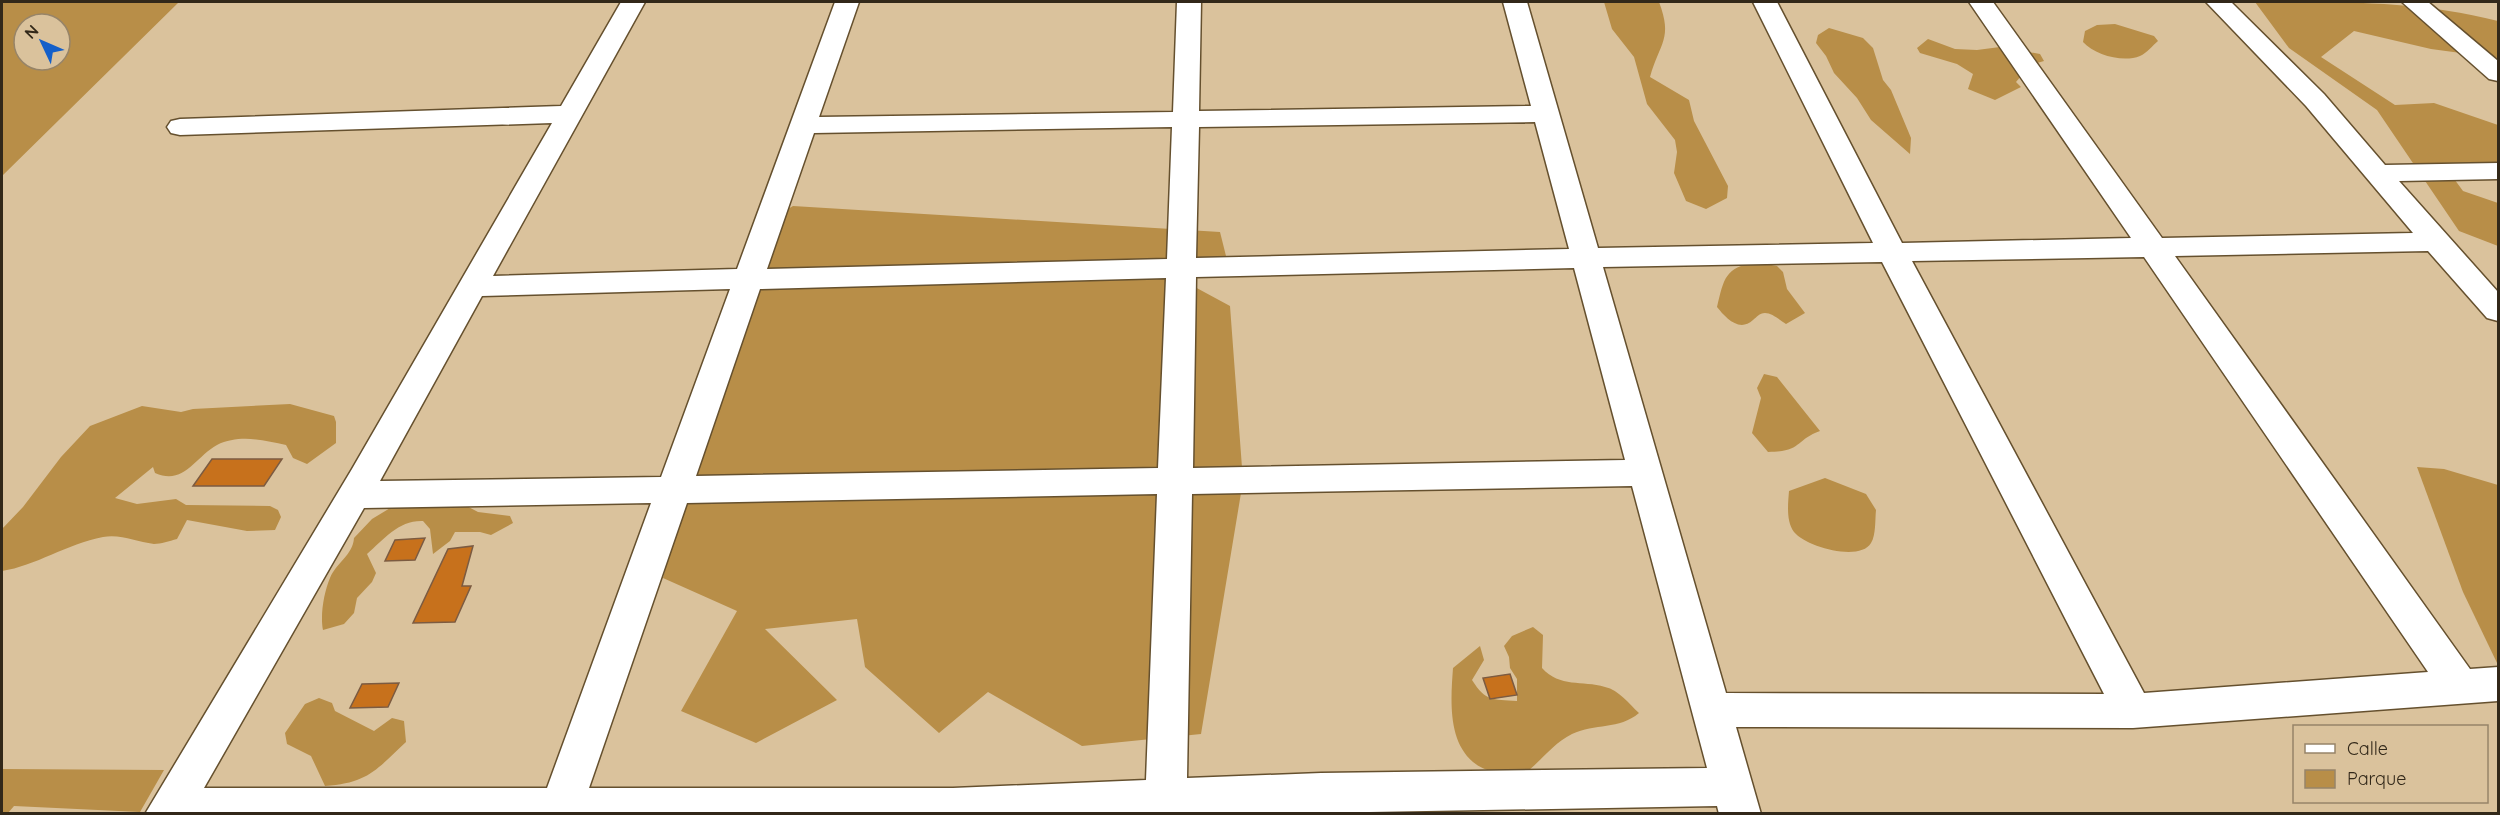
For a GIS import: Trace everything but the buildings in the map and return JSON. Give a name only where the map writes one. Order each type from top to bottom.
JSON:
[{"type":"street","points":[[168,810],[354,495],[633,2]]},
{"type":"street","points":[[561,807],[847,2]]},
{"type":"street","points":[[1166,799],[1189,2]]},
{"type":"street","points":[[168,810],[561,807],[913,810],[1166,799],[1332,803],[1737,800],[1515,2]]},
{"type":"street","points":[[1765,2],[1893,254],[2133,711]]},
{"type":"street","points":[[1981,2],[2460,686]]},
{"type":"street","points":[[2218,2],[2315,100],[2436,242],[2499,311]]},
{"type":"street","points":[[2414,2],[2499,74]]},
{"type":"street","points":[[180,127],[570,114]]},
{"type":"street","points":[[803,125],[1546,114]]},
{"type":"street","points":[[2376,173],[2499,171]]},
{"type":"street","points":[[472,286],[1586,258],[2436,242]]},
{"type":"street","points":[[354,495],[1646,473]]},
{"type":"street","points":[[1712,710],[2133,711],[2499,684]]},
{"type":"green space","points":[[2,2],[179,2],[2,176]]},
{"type":"green space","points":[[1604,2],[1659,2],[1665,33],[1650,77],[1689,100],[1694,121],[1728,186],[1727,198],[1706,209],[1686,201],[1674,173],[1677,152],[1675,140],[1647,104],[1634,57],[1612,29]]},
{"type":"green space","points":[[2255,2],[2347,2],[2408,6],[2468,14],[2498,21],[2498,58],[2431,49],[2354,31],[2321,57],[2395,105],[2434,103],[2498,125],[2498,170],[2449,172],[2463,191],[2498,203],[2498,246],[2459,231],[2377,110],[2289,48]]},
{"type":"green space","points":[[2115,24],[2154,36],[2158,41],[2143,55],[2126,59],[2102,54],[2083,42],[2085,31],[2097,25]]},
{"type":"green space","points":[[1829,28],[1863,38],[1873,48],[1883,80],[1891,90],[1911,138],[1910,154],[1871,120],[1857,98],[1834,73],[1826,56],[1816,43],[1818,35]]},
{"type":"green space","points":[[1928,39],[1955,49],[1977,50],[2000,47],[2040,54],[2044,61],[2030,65],[2016,82],[2021,87],[1995,100],[1968,89],[1973,74],[1957,64],[1920,53],[1917,48]]},
{"type":"green space","points":[[793,206],[1220,232],[1227,260],[1197,270],[1193,286],[1230,306],[1243,481],[1201,734],[1082,746],[988,692],[939,733],[865,667],[857,619],[765,629],[837,700],[756,743],[681,711],[737,611],[663,578],[754,229]]},
{"type":"green space","points":[[1755,262],[1777,266],[1783,272],[1787,289],[1805,313],[1786,324],[1768,313],[1761,314],[1743,325],[1733,322],[1724,315],[1717,307],[1727,276],[1737,267]]},
{"type":"green space","points":[[1764,374],[1777,377],[1820,431],[1793,448],[1768,452],[1752,433],[1761,398],[1757,388]]},
{"type":"green space","points":[[290,404],[334,416],[336,422],[336,443],[307,464],[293,458],[286,445],[260,440],[234,440],[217,445],[189,468],[174,476],[155,473],[153,467],[115,498],[137,504],[176,499],[186,505],[270,506],[278,510],[281,517],[275,530],[247,531],[187,520],[177,539],[154,544],[123,537],[103,537],[27,565],[2,571],[2,529],[23,507],[61,457],[90,426],[142,406],[181,412],[193,409]]},
{"type":"green space","points":[[2417,467],[2444,469],[2498,485],[2498,665],[2463,592]]},
{"type":"green space","points":[[1825,478],[1866,494],[1876,510],[1874,536],[1865,549],[1845,552],[1821,547],[1800,538],[1791,528],[1788,512],[1789,491]]},
{"type":"green space","points":[[415,493],[461,503],[478,512],[510,516],[513,523],[491,535],[480,532],[455,532],[450,541],[433,554],[430,529],[423,521],[399,527],[367,554],[376,573],[372,582],[357,598],[354,613],[344,624],[323,630],[322,611],[328,584],[333,573],[351,549],[354,538],[372,519]]},
{"type":"green space","points":[[1533,627],[1543,635],[1542,668],[1549,674],[1564,681],[1610,689],[1619,694],[1639,713],[1623,722],[1589,728],[1572,734],[1517,779],[1483,768],[1465,753],[1452,718],[1453,668],[1480,646],[1484,660],[1472,680],[1481,692],[1490,698],[1517,701],[1517,679],[1510,668],[1509,657],[1504,646],[1512,636]]},
{"type":"green space","points":[[319,698],[332,703],[335,711],[374,731],[392,718],[404,721],[406,742],[379,767],[362,778],[325,786],[311,756],[287,744],[285,733],[305,704]]},
{"type":"green space","points":[[2,769],[164,770],[140,812],[14,806],[8,813],[2,814]]}]
